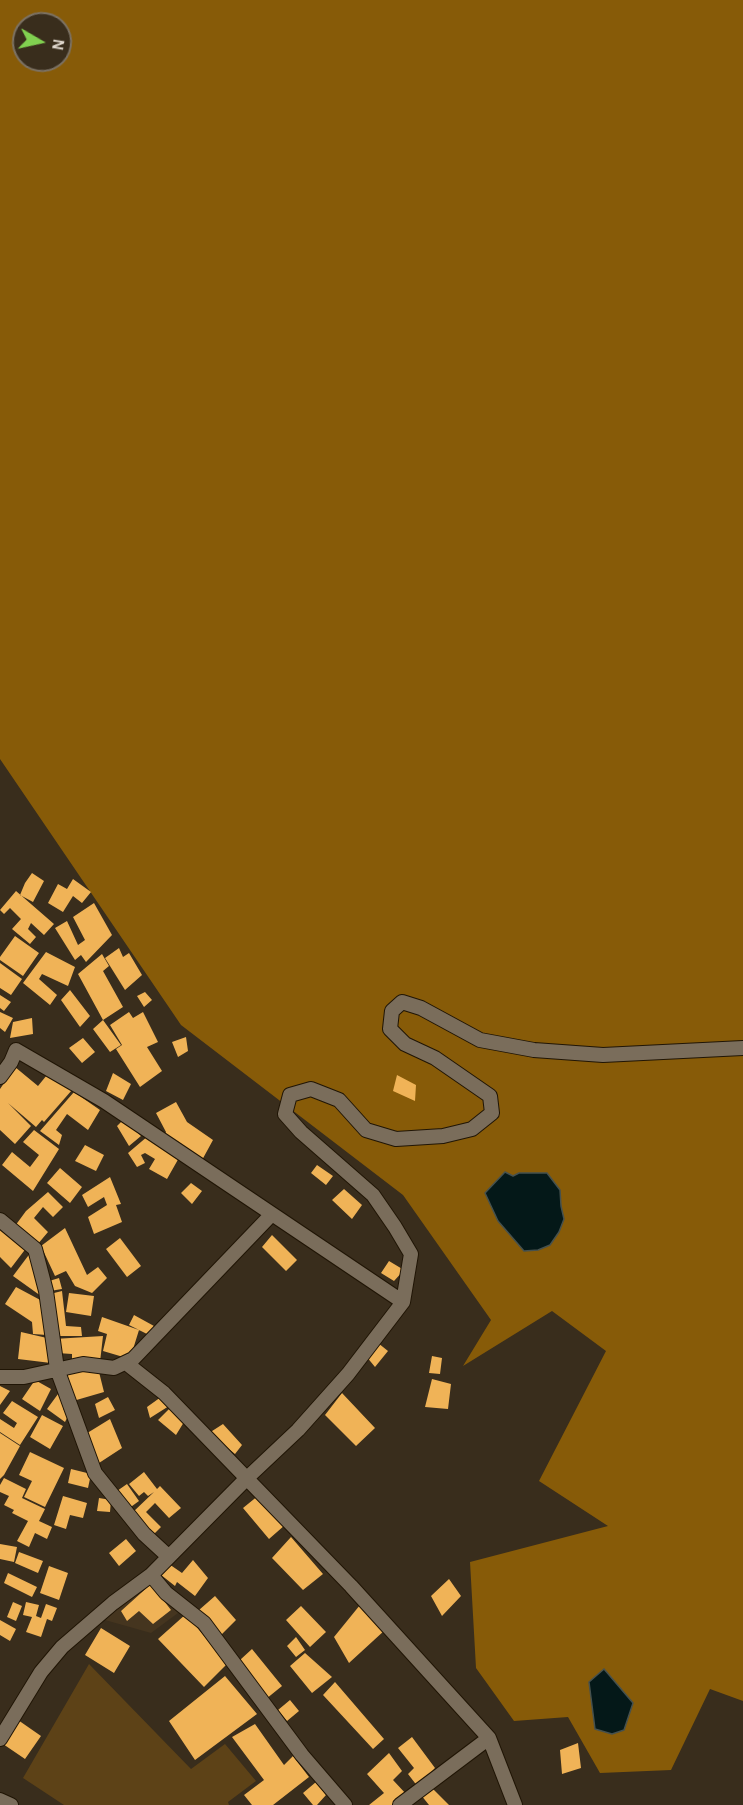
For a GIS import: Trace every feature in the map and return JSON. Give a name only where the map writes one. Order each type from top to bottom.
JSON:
[{"type":"street","points":[[0,1739],[41,1672],[62,1647],[114,1602],[151,1575],[298,1430],[348,1374],[403,1302],[411,1254],[373,1195],[301,1132],[285,1114],[290,1095],[311,1089],[339,1100],[366,1130],[396,1139],[442,1136],[472,1129],[492,1113],[490,1096],[435,1058],[405,1044],[390,1029],[392,1011],[402,1002],[421,1008],[480,1040],[534,1050],[603,1055],[743,1048]]},
{"type":"street","points":[[0,1077],[5,1057],[16,1050],[74,1083],[403,1302]]},
{"type":"street","points":[[0,1377],[24,1377],[83,1364],[114,1368],[133,1359],[272,1214]]},
{"type":"street","points":[[0,1220],[35,1250],[46,1291],[57,1370],[95,1473],[144,1534],[169,1557]]},
{"type":"street","points":[[126,1363],[164,1393],[351,1586],[489,1738],[515,1805]]},
{"type":"street","points":[[151,1575],[166,1593],[204,1623],[302,1755],[345,1805]]},
{"type":"street","points":[[400,1805],[489,1738]]},
{"type":"street","points":[[0,1800],[11,1805]]},
{"type":"shaded area","points":[[0,0],[743,0],[743,1701],[710,1689],[671,1770],[600,1773],[568,1717],[514,1721],[476,1668],[470,1562],[608,1526],[539,1481],[606,1351],[552,1311],[463,1366],[491,1320],[403,1195],[181,1025],[0,759]]},
{"type":"shaded area","points":[[505,1172],[513,1176],[519,1173],[547,1173],[560,1190],[564,1219],[550,1245],[538,1250],[524,1251],[498,1221],[485,1193]]},
{"type":"shaded area","points":[[148,1581],[178,1613],[151,1633],[105,1620]]},
{"type":"shaded area","points":[[89,1664],[191,1769],[225,1744],[256,1781],[228,1802],[229,1805],[64,1805],[23,1778]]},
{"type":"shaded area","points":[[604,1669],[633,1703],[624,1730],[612,1734],[595,1729],[589,1682]]},
{"type":"building","points":[[32,873],[44,881],[33,902],[20,895]]},
{"type":"building","points":[[73,879],[91,892],[82,903],[73,896],[63,912],[48,903],[58,884],[67,889]]},
{"type":"building","points":[[16,891],[54,924],[44,935],[31,923],[28,929],[36,937],[30,944],[12,929],[21,919],[10,908],[4,914],[0,910]]},
{"type":"building","points":[[94,903],[112,935],[86,962],[81,955],[75,960],[55,928],[67,921],[78,945],[85,940],[73,917]]},
{"type":"building","points":[[15,936],[39,953],[23,976],[0,960]]},
{"type":"building","points":[[119,948],[123,957],[129,953],[142,975],[125,990],[105,958]]},
{"type":"building","points":[[46,952],[75,967],[68,986],[42,974],[39,979],[57,995],[50,1005],[23,983]]},
{"type":"building","points":[[102,954],[109,966],[103,971],[123,1007],[103,1020],[78,974]]},
{"type":"building","points":[[0,963],[22,979],[11,995],[0,988]]},
{"type":"building","points":[[70,990],[90,1016],[80,1027],[61,1000]]},
{"type":"building","points":[[145,992],[152,1000],[144,1007],[137,996]]},
{"type":"building","points":[[0,995],[11,1002],[4,1011],[0,1008]]},
{"type":"building","points":[[0,1012],[13,1018],[5,1032],[0,1028]]},
{"type":"building","points":[[129,1012],[133,1018],[143,1012],[158,1042],[147,1047],[162,1071],[140,1087],[116,1049],[122,1045],[110,1025]]},
{"type":"building","points":[[32,1018],[33,1034],[10,1038],[13,1022]]},
{"type":"building","points":[[103,1020],[121,1045],[110,1052],[93,1029]]},
{"type":"building","points":[[186,1037],[188,1051],[178,1057],[172,1042]]},
{"type":"building","points":[[83,1038],[95,1052],[82,1063],[69,1048]]},
{"type":"building","points":[[15,1067],[38,1086],[51,1070],[72,1090],[44,1122],[42,1120],[36,1127],[8,1103],[31,1126],[15,1144],[0,1130],[0,1089]]},
{"type":"building","points":[[113,1073],[131,1084],[123,1100],[106,1091]]},
{"type":"building","points":[[397,1075],[416,1085],[415,1101],[393,1091]]},
{"type":"building","points":[[74,1092],[100,1110],[88,1130],[67,1114],[56,1130],[62,1135],[59,1145],[40,1131]]},
{"type":"building","points":[[176,1102],[187,1122],[213,1140],[201,1162],[163,1138],[166,1132],[156,1113]]},
{"type":"building","points":[[124,1119],[141,1136],[129,1146],[117,1126]]},
{"type":"building","points":[[34,1130],[59,1149],[33,1191],[2,1165],[12,1152],[30,1167],[39,1155],[23,1142]]},
{"type":"building","points":[[148,1136],[180,1156],[167,1179],[149,1169],[155,1159],[145,1153],[141,1155],[145,1163],[137,1167],[128,1153]]},
{"type":"building","points":[[85,1145],[104,1155],[96,1171],[75,1161]]},
{"type":"building","points":[[317,1165],[333,1176],[326,1185],[311,1173]]},
{"type":"building","points":[[60,1168],[82,1187],[70,1203],[47,1183]]},
{"type":"building","points":[[110,1177],[121,1204],[116,1205],[122,1222],[94,1234],[88,1217],[107,1205],[104,1197],[88,1207],[82,1195]]},
{"type":"building","points":[[191,1183],[202,1191],[192,1204],[181,1193]]},
{"type":"building","points":[[344,1189],[362,1205],[352,1219],[332,1200]]},
{"type":"building","points":[[48,1192],[63,1207],[53,1217],[43,1207],[34,1218],[48,1232],[37,1245],[15,1226],[26,1211]]},
{"type":"building","points":[[0,1224],[27,1247],[11,1268],[0,1257]]},
{"type":"building","points":[[65,1228],[87,1275],[98,1267],[107,1278],[92,1293],[75,1286],[66,1271],[55,1276],[41,1246]]},
{"type":"building","points":[[272,1235],[297,1260],[286,1271],[262,1247]]},
{"type":"building","points":[[120,1238],[141,1266],[127,1277],[106,1249]]},
{"type":"building","points":[[31,1252],[41,1296],[13,1276]]},
{"type":"building","points":[[389,1261],[404,1270],[394,1281],[381,1273]]},
{"type":"building","points":[[59,1278],[62,1289],[50,1291],[46,1282]]},
{"type":"building","points":[[16,1287],[44,1302],[47,1335],[33,1334],[32,1322],[5,1304]]},
{"type":"building","points":[[62,1291],[66,1326],[81,1327],[82,1336],[53,1336],[50,1294]]},
{"type":"building","points":[[69,1293],[94,1296],[91,1316],[66,1312]]},
{"type":"building","points":[[134,1315],[154,1326],[149,1335],[129,1325]]},
{"type":"building","points":[[102,1317],[139,1330],[130,1359],[103,1351],[107,1334],[98,1331]]},
{"type":"building","points":[[21,1332],[47,1338],[51,1363],[18,1359]]},
{"type":"building","points":[[103,1336],[100,1362],[72,1362],[72,1354],[57,1353],[54,1339]]},
{"type":"building","points":[[378,1343],[388,1351],[375,1367],[366,1356]]},
{"type":"building","points":[[432,1356],[442,1358],[440,1374],[429,1373]]},
{"type":"building","points":[[98,1368],[104,1392],[73,1401],[63,1371]]},
{"type":"building","points":[[432,1379],[451,1384],[448,1409],[425,1407]]},
{"type":"building","points":[[35,1380],[51,1389],[40,1411],[22,1399]]},
{"type":"building","points":[[0,1386],[10,1391],[0,1405]]},
{"type":"building","points":[[342,1393],[375,1428],[356,1446],[325,1415]]},
{"type":"building","points":[[58,1394],[66,1401],[63,1409],[69,1414],[65,1422],[47,1409]]},
{"type":"building","points":[[108,1397],[115,1410],[99,1418],[95,1404]]},
{"type":"building","points":[[161,1397],[169,1406],[150,1418],[147,1407]]},
{"type":"building","points":[[12,1401],[38,1417],[20,1445],[0,1432],[0,1419],[14,1428],[17,1423],[3,1413]]},
{"type":"building","points":[[170,1408],[184,1422],[176,1435],[158,1420]]},
{"type":"building","points":[[42,1415],[63,1426],[50,1449],[30,1437]]},
{"type":"building","points":[[110,1419],[122,1448],[99,1463],[84,1435]]},
{"type":"building","points":[[223,1424],[242,1445],[235,1454],[209,1433]]},
{"type":"building","points":[[0,1433],[20,1446],[0,1479]]},
{"type":"building","points":[[30,1452],[64,1468],[45,1507],[24,1497],[32,1481],[19,1475]]},
{"type":"building","points":[[71,1469],[91,1474],[88,1488],[68,1483]]},
{"type":"building","points":[[144,1472],[157,1489],[160,1486],[181,1508],[169,1518],[155,1503],[146,1512],[161,1527],[153,1535],[132,1513],[154,1492],[148,1496],[144,1492],[139,1496],[129,1484]]},
{"type":"building","points":[[4,1478],[26,1489],[22,1498],[45,1509],[39,1521],[52,1527],[47,1539],[35,1533],[29,1547],[17,1541],[28,1521],[12,1513],[14,1510],[4,1505],[9,1496],[0,1492],[0,1485]]},
{"type":"building","points":[[127,1484],[139,1501],[128,1509],[117,1491]]},
{"type":"building","points":[[259,1495],[285,1525],[269,1539],[243,1508]]},
{"type":"building","points":[[63,1496],[87,1503],[83,1518],[70,1515],[66,1529],[54,1525]]},
{"type":"building","points":[[99,1498],[111,1500],[110,1512],[97,1511]]},
{"type":"building","points":[[291,1537],[323,1574],[303,1590],[272,1558]]},
{"type":"building","points":[[126,1539],[136,1551],[119,1566],[109,1553]]},
{"type":"building","points":[[0,1544],[17,1547],[14,1562],[0,1559]]},
{"type":"building","points":[[19,1552],[43,1561],[38,1573],[15,1563]]},
{"type":"building","points":[[193,1560],[208,1578],[195,1596],[177,1582],[175,1586],[156,1571],[169,1564],[182,1573]]},
{"type":"building","points":[[49,1566],[68,1573],[59,1600],[40,1593]]},
{"type":"building","points":[[8,1573],[37,1587],[32,1597],[4,1583]]},
{"type":"building","points":[[449,1579],[461,1596],[442,1616],[431,1596]]},
{"type":"building","points":[[151,1584],[171,1610],[153,1624],[139,1611],[127,1621],[121,1611]]},
{"type":"building","points":[[215,1596],[236,1620],[221,1635],[199,1610]]},
{"type":"building","points":[[13,1602],[22,1606],[16,1621],[7,1617]]},
{"type":"building","points":[[26,1602],[39,1605],[36,1616],[41,1618],[46,1604],[57,1608],[52,1621],[47,1619],[41,1637],[26,1632],[32,1617],[23,1615]]},
{"type":"building","points":[[360,1605],[385,1630],[349,1663],[334,1637]]},
{"type":"building","points":[[301,1606],[326,1632],[310,1647],[286,1620]]},
{"type":"building","points":[[186,1614],[227,1664],[204,1687],[158,1639]]},
{"type":"building","points":[[0,1620],[16,1629],[10,1641],[0,1635]]},
{"type":"building","points":[[101,1628],[130,1646],[114,1673],[85,1655]]},
{"type":"building","points":[[296,1637],[305,1650],[296,1657],[287,1646]]},
{"type":"building","points":[[252,1649],[282,1686],[266,1699],[240,1660]]},
{"type":"building","points":[[305,1653],[332,1677],[312,1693],[290,1666]]},
{"type":"building","points":[[225,1676],[257,1714],[195,1760],[169,1721]]},
{"type":"building","points":[[335,1682],[384,1739],[373,1749],[323,1695]]},
{"type":"building","points":[[290,1700],[299,1711],[287,1721],[278,1710]]},
{"type":"building","points":[[18,1720],[41,1736],[25,1759],[3,1744]]},
{"type":"building","points":[[255,1724],[284,1765],[293,1756],[309,1777],[273,1805],[252,1805],[244,1795],[264,1780],[232,1737]]},
{"type":"building","points":[[412,1737],[435,1768],[418,1787],[408,1774],[414,1768],[398,1748]]},
{"type":"building","points":[[578,1743],[581,1768],[562,1774],[560,1750]]},
{"type":"building","points":[[389,1753],[402,1771],[393,1780],[407,1795],[395,1805],[369,1805],[384,1793],[367,1774]]},
{"type":"building","points":[[316,1782],[326,1795],[317,1805],[313,1805],[303,1793]]},
{"type":"building","points":[[433,1789],[449,1805],[429,1805],[421,1795]]}]
